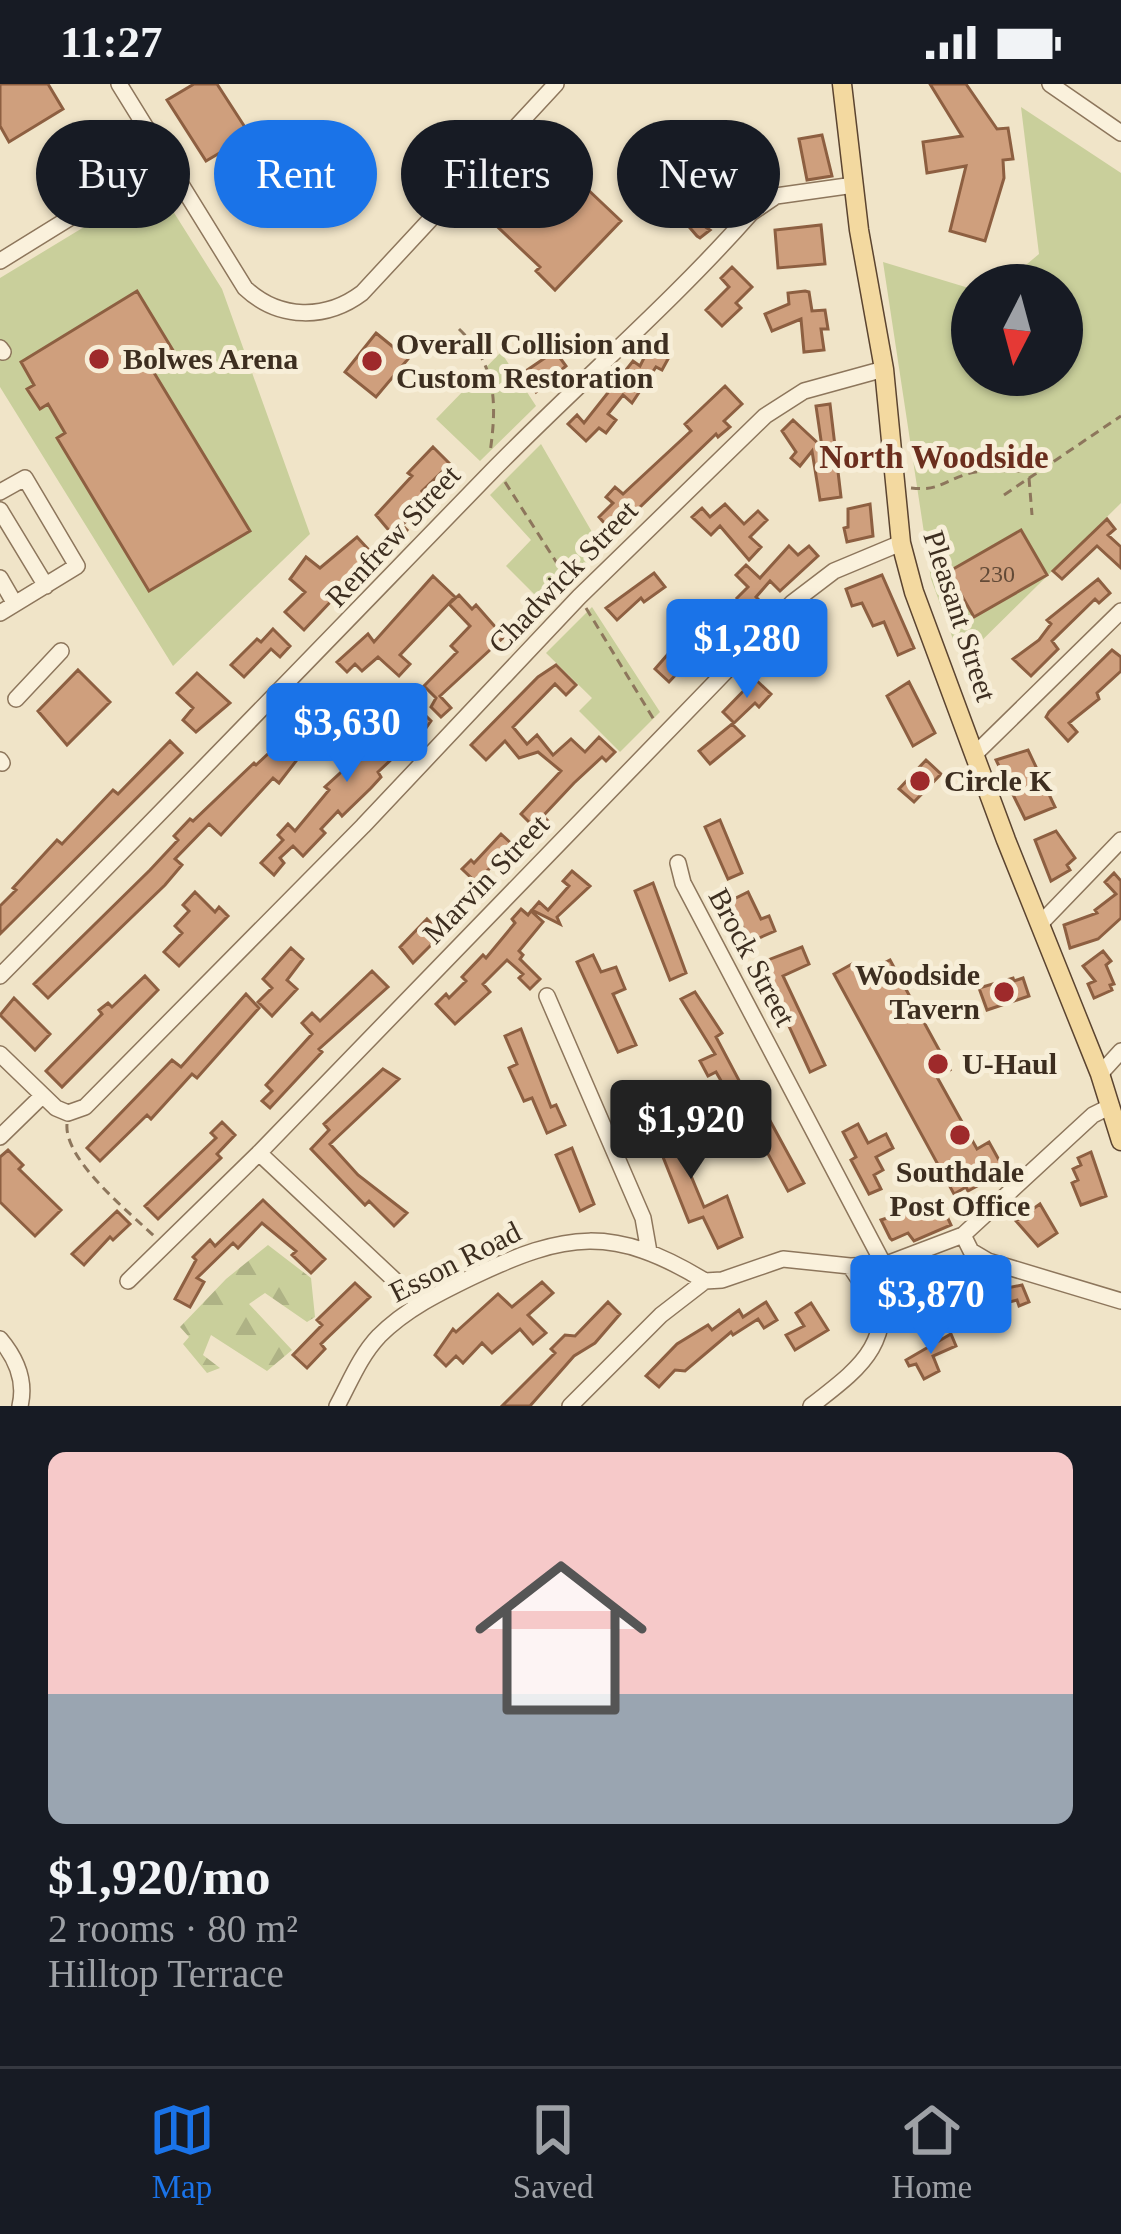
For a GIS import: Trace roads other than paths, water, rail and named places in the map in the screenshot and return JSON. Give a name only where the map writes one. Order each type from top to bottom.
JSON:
[{"type":"main road","name":"Pleasant Street","points":[[842,84],[884,369],[901,543],[914,592],[1100,1074],[1121,1141]]},
{"type":"street","points":[[119,84],[141,120]]},
{"type":"street","points":[[190,199],[245,288],[276,308],[321,312],[362,293],[556,84]]},
{"type":"street","points":[[1050,84],[1121,133]]},
{"type":"street","name":"Renfrew Street","points":[[0,976],[495,468],[761,204],[787,194],[854,185]]},
{"type":"street","points":[[0,261],[53,228]]},
{"type":"street","name":"Chadwick Street","points":[[0,1138],[56,1105],[85,1107],[363,826],[595,581],[765,416],[804,391],[884,369]]},
{"type":"street","points":[[0,492],[25,478],[77,566],[8,608],[0,578]]},
{"type":"street","points":[[0,510],[46,586]]},
{"type":"street","name":"Marvin Street","points":[[128,1281],[259,1153],[792,603],[834,571],[901,543]]},
{"type":"street","points":[[974,755],[1121,610]]},
{"type":"street","points":[[16,698],[61,651]]},
{"type":"street","points":[[1040,924],[1121,841]]},
{"type":"street","name":"Brock Street","points":[[678,863],[683,884],[884,1265]]},
{"type":"street","points":[[547,996],[643,1217],[649,1252]]},
{"type":"street","points":[[1100,1074],[1121,1052]]},
{"type":"street","points":[[0,1054],[56,1105]]},
{"type":"street","points":[[570,1406],[661,1315],[705,1281],[722,1280],[783,1259],[884,1265],[963,1235],[1093,1115],[1111,1106]]},
{"type":"street","points":[[259,1153],[420,1304]]},
{"type":"street","points":[[963,1235],[971,1251],[988,1261],[1121,1301]]},
{"type":"street","name":"Esson Road","points":[[337,1406],[367,1351],[420,1304],[543,1246],[594,1240],[649,1252],[705,1281]]},
{"type":"street","points":[[812,1406],[870,1355],[884,1265]]},
{"type":"street","points":[[850,1266],[880,1311]]},
{"type":"street","points":[[0,1340],[18,1366],[20,1406]]},
{"type":"place","name":"Bolwes Arena","points":[[99,359]]},
{"type":"place","name":"Overall Collision and Custom Restoration","points":[[372,361]]},
{"type":"place","name":"Circle K","points":[[920,781]]},
{"type":"place","name":"Woodside Tavern","points":[[1004,992]]},
{"type":"place","name":"U-Haul","points":[[938,1064]]},
{"type":"place","name":"Southdale Post Office","points":[[960,1135]]},
{"type":"district","name":"North Woodside","points":[[934,456]]}]
